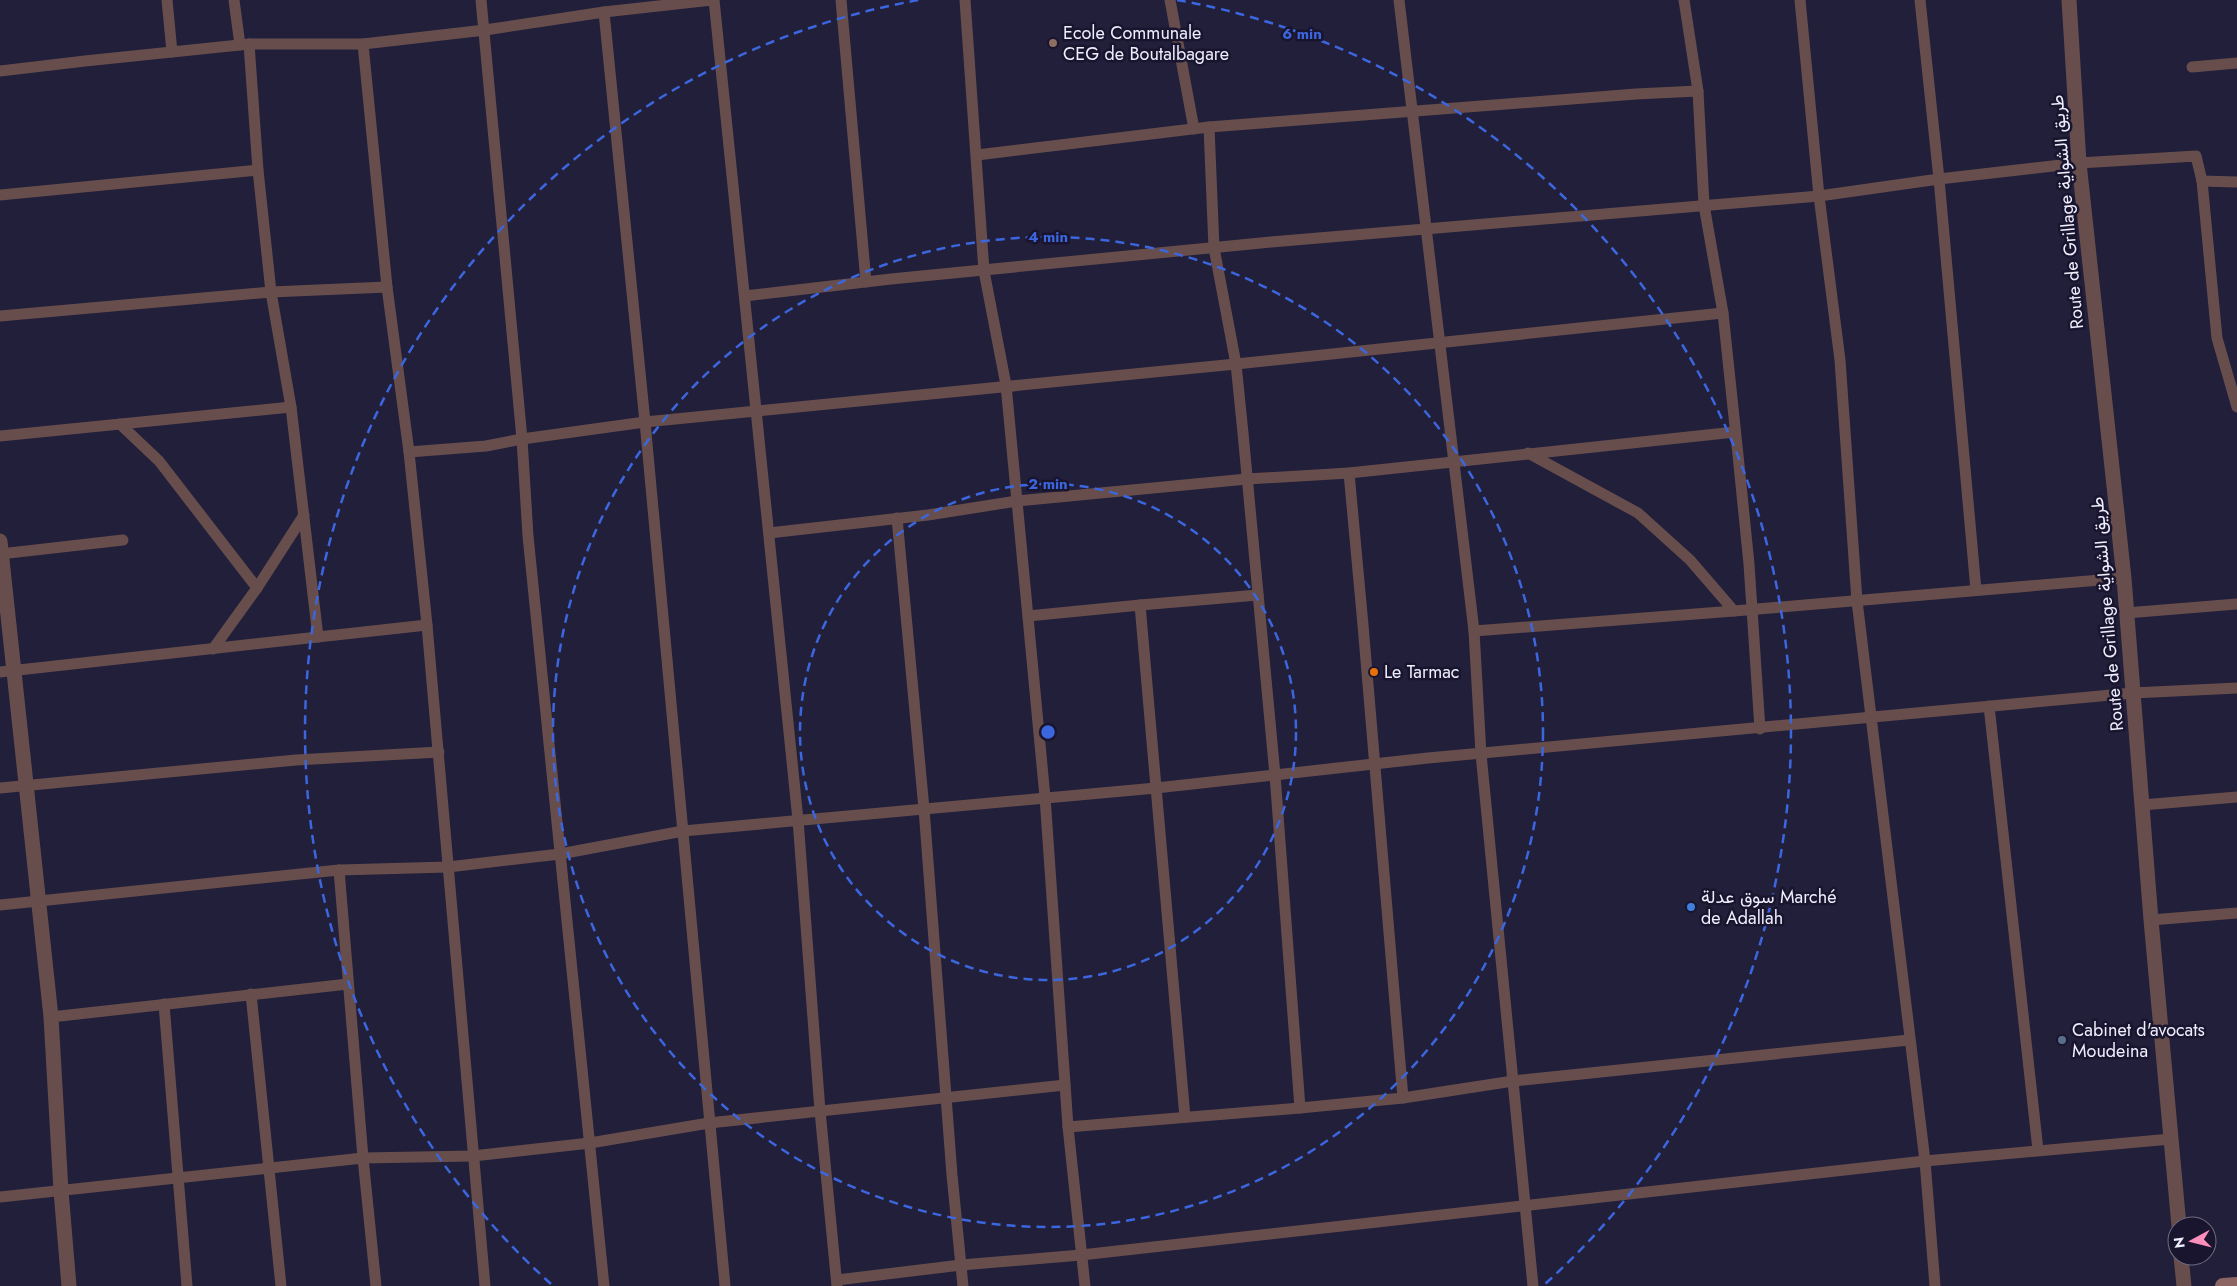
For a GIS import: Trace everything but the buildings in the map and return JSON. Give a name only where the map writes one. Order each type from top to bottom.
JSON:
[{"type":"main road","points":[[2223,1286],[2237,1285]]},
{"type":"street","points":[[167,0],[172,52]]},
{"type":"street","points":[[234,0],[245,45],[271,292],[291,407],[318,637]]},
{"type":"street","points":[[481,0],[522,439],[528,536],[604,1286]]},
{"type":"street","points":[[0,71],[245,45],[363,44],[484,30],[604,12],[713,0],[798,820],[820,1111],[837,1283],[961,1265],[1081,1255],[1924,1162],[2171,1138]]},
{"type":"street","points":[[841,0],[866,282]]},
{"type":"street","points":[[966,0],[984,271],[1006,385],[1045,797],[1068,1127],[1085,1286]]},
{"type":"street","points":[[1170,0],[1194,129]]},
{"type":"street","points":[[1399,0],[1474,631],[1481,754],[1533,1286]]},
{"type":"street","points":[[1684,0],[1698,91],[1704,205],[1723,313],[1749,564],[1750,610],[1760,729]]},
{"type":"street","points":[[1800,0],[1819,196],[1840,360],[1856,601],[1924,1162],[1935,1286]]},
{"type":"street","points":[[1920,0],[1939,178],[1976,590]]},
{"type":"street","name":"Route de Grillage طريق الشواية","points":[[2069,0],[2079,163],[2124,578],[2151,920],[2178,1216]]},
{"type":"street","points":[[604,12],[645,422],[725,1286]]},
{"type":"street","points":[[363,44],[387,287],[409,452],[427,626],[486,1286]]},
{"type":"street","points":[[2192,67],[2237,63]]},
{"type":"street","points":[[976,155],[1209,127],[1636,94],[1698,91]]},
{"type":"street","points":[[1209,127],[1214,248],[1236,364],[1275,775],[1300,1108]]},
{"type":"street","points":[[745,296],[866,282],[1214,248],[1819,196],[1939,178],[2079,163],[2196,156],[2202,181],[2217,338],[2237,407]]},
{"type":"street","points":[[0,195],[258,170]]},
{"type":"street","points":[[2202,181],[2237,182]]},
{"type":"street","points":[[0,316],[271,292],[387,287]]},
{"type":"street","points":[[409,452],[486,446],[522,439],[645,422],[1006,385],[1236,364],[1723,313]]},
{"type":"street","points":[[0,436],[291,407]]},
{"type":"street","points":[[120,424],[160,461],[257,588]]},
{"type":"street","points":[[769,533],[897,518],[1017,501],[1247,479],[1348,473],[1735,432]]},
{"type":"street","points":[[1528,453],[1638,513],[1690,560],[1734,611]]},
{"type":"street","points":[[1348,473],[1363,625],[1402,1098]]},
{"type":"street","points":[[213,649],[257,588],[304,515]]},
{"type":"street","points":[[897,518],[924,809],[963,1286]]},
{"type":"street","points":[[70,1286],[61,1191],[51,1017],[25,786],[8,672],[0,550],[123,540]]},
{"type":"street","points":[[1474,631],[2124,578]]},
{"type":"street","points":[[1028,616],[1258,595]]},
{"type":"street","points":[[2126,613],[2237,604]]},
{"type":"street","points":[[1140,605],[1185,1117]]},
{"type":"street","points":[[8,672],[427,626]]},
{"type":"street","points":[[0,905],[339,870],[448,867],[560,854],[683,831],[1156,788],[1374,764],[1760,729],[1870,716],[2133,693],[2237,688]]},
{"type":"street","points":[[1989,706],[2038,1150]]},
{"type":"street","points":[[0,788],[296,760],[439,752]]},
{"type":"street","points":[[2142,805],[2237,797]]},
{"type":"street","points":[[339,870],[363,1158],[376,1286]]},
{"type":"street","points":[[2151,920],[2237,913]]},
{"type":"street","points":[[51,1017],[348,984]]},
{"type":"street","points":[[251,994],[281,1286]]},
{"type":"street","points":[[164,1004],[177,1177],[188,1286]]},
{"type":"street","points":[[1068,1127],[1402,1098],[1513,1081],[1909,1040]]},
{"type":"street","points":[[0,1197],[363,1158],[473,1156],[590,1143],[710,1122],[1065,1085]]},
{"type":"street","points":[[2183,1266],[2184,1286]]},
{"type":"place","name":"Ecole Communale CEG de Boutalbagare","points":[[1053,43]]},
{"type":"place","name":"Le Tarmac","points":[[1374,672]]},
{"type":"place","name":"سوق عدلة Marché de Adallah","points":[[1691,907]]},
{"type":"place","name":"Cabinet d'avocats Moudeina","points":[[2062,1040]]}]
